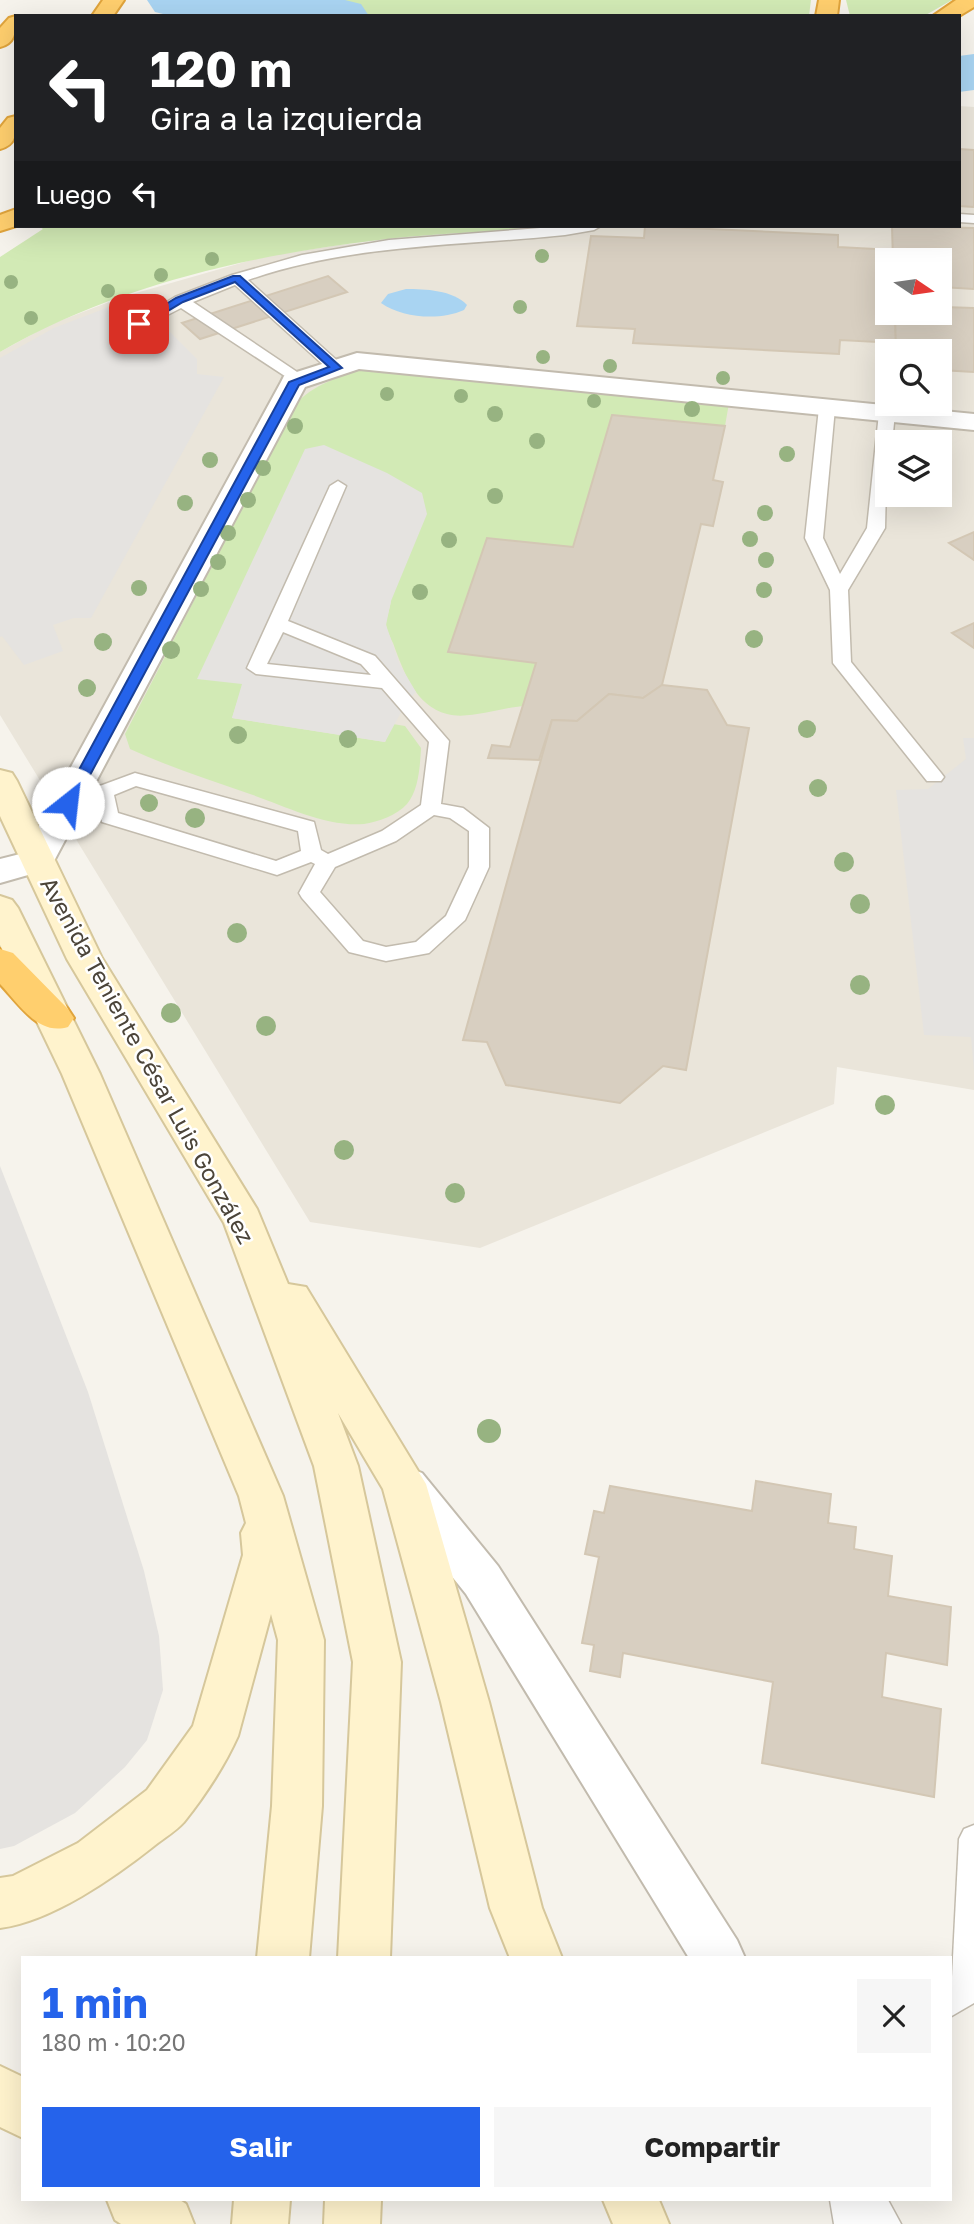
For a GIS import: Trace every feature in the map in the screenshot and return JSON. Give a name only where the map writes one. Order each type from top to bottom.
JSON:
[{"type":"highway","points":[[946,14],[971,0]]},
{"type":"highway","points":[[0,41],[14,24]]},
{"type":"highway","points":[[0,142],[14,125]]},
{"type":"highway","points":[[0,962],[55,1018]]},
{"type":"street","points":[[0,871],[37,861],[91,788],[295,382],[357,361],[875,412]]},
{"type":"street","points":[[916,416],[974,422]]},
{"type":"street","name":"Avenida Teniente César Luis González","points":[[0,781],[85,958],[243,1220],[336,1466],[377,1662],[364,1956]]},
{"type":"street","points":[[0,908],[55,1018],[261,1496],[301,1640],[297,1806],[283,1956]]},
{"type":"street","points":[[243,1220],[404,1484],[482,1580],[718,1956]]},
{"type":"street","points":[[404,1484],[465,1702],[516,1908],[535,1956]]},
{"type":"street","points":[[0,1903],[18,1901],[96,1860],[165,1807],[214,1736],[266,1555],[261,1496]]},
{"type":"street","points":[[0,2094],[21,2110]]},
{"type":"street","points":[[136,2201],[166,2224]]},
{"type":"street","points":[[260,2224],[262,2201]]},
{"type":"street","points":[[352,2224],[353,2201]]},
{"type":"street","points":[[631,2201],[641,2224]]},
{"type":"street","points":[[648,2201],[648,2224]]},
{"type":"lane","points":[[139,324],[180,300],[257,270],[361,248],[573,228]]},
{"type":"lane","points":[[237,278],[336,368]]},
{"type":"lane","points":[[180,300],[299,380]]},
{"type":"lane","points":[[827,408],[814,538],[839,590],[842,663],[934,777]]},
{"type":"lane","points":[[839,590],[876,528],[887,416]]},
{"type":"lane","points":[[338,486],[256,668],[388,683]]},
{"type":"lane","points":[[278,623],[368,660],[439,741],[431,808]]},
{"type":"lane","points":[[320,858],[307,827],[135,779],[91,788],[109,817],[277,868],[320,858],[389,836],[431,808],[456,813],[479,828],[479,867],[455,920],[422,948],[386,954],[356,947],[309,893],[320,858]]},
{"type":"lane","points":[[952,2000],[965,1990],[974,1839]]},
{"type":"lane","points":[[846,2201],[851,2224]]},
{"type":"lane","points":[[871,2201],[884,2224]]},
{"type":"shaded area","points":[[961,106],[974,107],[974,1090],[837,1067],[834,1104],[480,1248],[310,1222],[0,715],[0,352],[49,325],[122,297],[266,256],[339,245],[527,228],[961,228]]},
{"type":"shaded area","points":[[122,302],[169,331],[197,359],[197,374],[224,377],[91,618],[74,618],[53,625],[63,651],[24,665],[2,636],[0,637],[0,358],[54,328]]},
{"type":"shaded area","points":[[324,445],[387,473],[422,493],[427,514],[391,601],[386,625],[400,665],[416,692],[406,703],[385,742],[232,718],[242,684],[197,679],[305,449]]},
{"type":"shaded area","points":[[963,738],[974,738],[974,1071],[971,1037],[924,1035],[896,790],[928,789],[966,759]]},
{"type":"shaded area","points":[[0,1166],[88,1392],[144,1571],[159,1636],[163,1690],[147,1740],[125,1767],[75,1813],[14,1846],[0,1849]]},
{"type":"green space","points":[[210,0],[811,0],[809,14],[353,14]]},
{"type":"green space","points":[[846,0],[952,0],[928,14],[850,14]]},
{"type":"green space","points":[[177,5],[268,14],[170,14]]},
{"type":"green space","points":[[528,228],[330,246],[232,265],[184,277],[89,309],[0,352],[0,257],[43,229]]},
{"type":"green space","points":[[363,368],[729,403],[725,426],[612,415],[573,547],[487,538],[448,652],[536,663],[523,706],[474,715],[455,715],[436,710],[426,703],[406,675],[387,630],[391,601],[243,684],[232,718],[385,742],[393,724],[405,726],[421,748],[418,777],[411,798],[403,808],[387,817],[375,822],[350,824],[306,815],[160,762],[130,749],[125,734],[295,405],[318,387]]},
{"type":"water","points":[[406,289],[447,293],[467,305],[464,310],[433,317],[410,315],[381,303],[388,294]]},
{"type":"building","points":[[961,149],[974,150],[974,207],[961,206]]},
{"type":"building","points":[[645,228],[838,235],[838,247],[875,249],[875,326],[895,326],[896,339],[875,339],[875,342],[840,340],[839,354],[633,343],[635,329],[577,326],[591,236],[644,238]]},
{"type":"building","points":[[892,228],[974,228],[974,289],[952,288],[952,248],[893,248]]},
{"type":"building","points":[[328,276],[347,292],[200,339],[182,323]]},
{"type":"building","points":[[952,307],[974,308],[974,372],[952,371],[952,339],[896,339],[895,326],[952,326]]},
{"type":"building","points":[[612,415],[725,426],[713,480],[723,482],[713,526],[701,524],[662,685],[643,698],[609,694],[577,721],[552,720],[539,760],[488,758],[492,745],[510,747],[536,663],[448,652],[487,538],[573,547]]},
{"type":"building","points":[[974,532],[974,560],[949,543]]},
{"type":"building","points":[[974,623],[974,648],[952,633]]},
{"type":"building","points":[[662,685],[707,690],[727,725],[749,728],[686,1070],[663,1066],[620,1103],[506,1085],[487,1042],[463,1040],[552,720],[577,721],[609,694],[643,698]]},
{"type":"building","points":[[756,1481],[831,1494],[828,1523],[856,1527],[854,1549],[892,1556],[888,1596],[951,1607],[947,1665],[886,1653],[882,1697],[941,1709],[934,1797],[762,1763],[773,1682],[623,1653],[620,1677],[590,1671],[594,1645],[582,1643],[599,1557],[585,1554],[594,1511],[604,1513],[610,1486],[752,1511]]},
{"type":"waterway","points":[[175,0],[320,14]]},
{"type":"waterway","points":[[961,74],[974,72]]},
{"type":"route","points":[[68,803],[295,382],[336,368],[237,278],[180,300],[139,324]]}]
